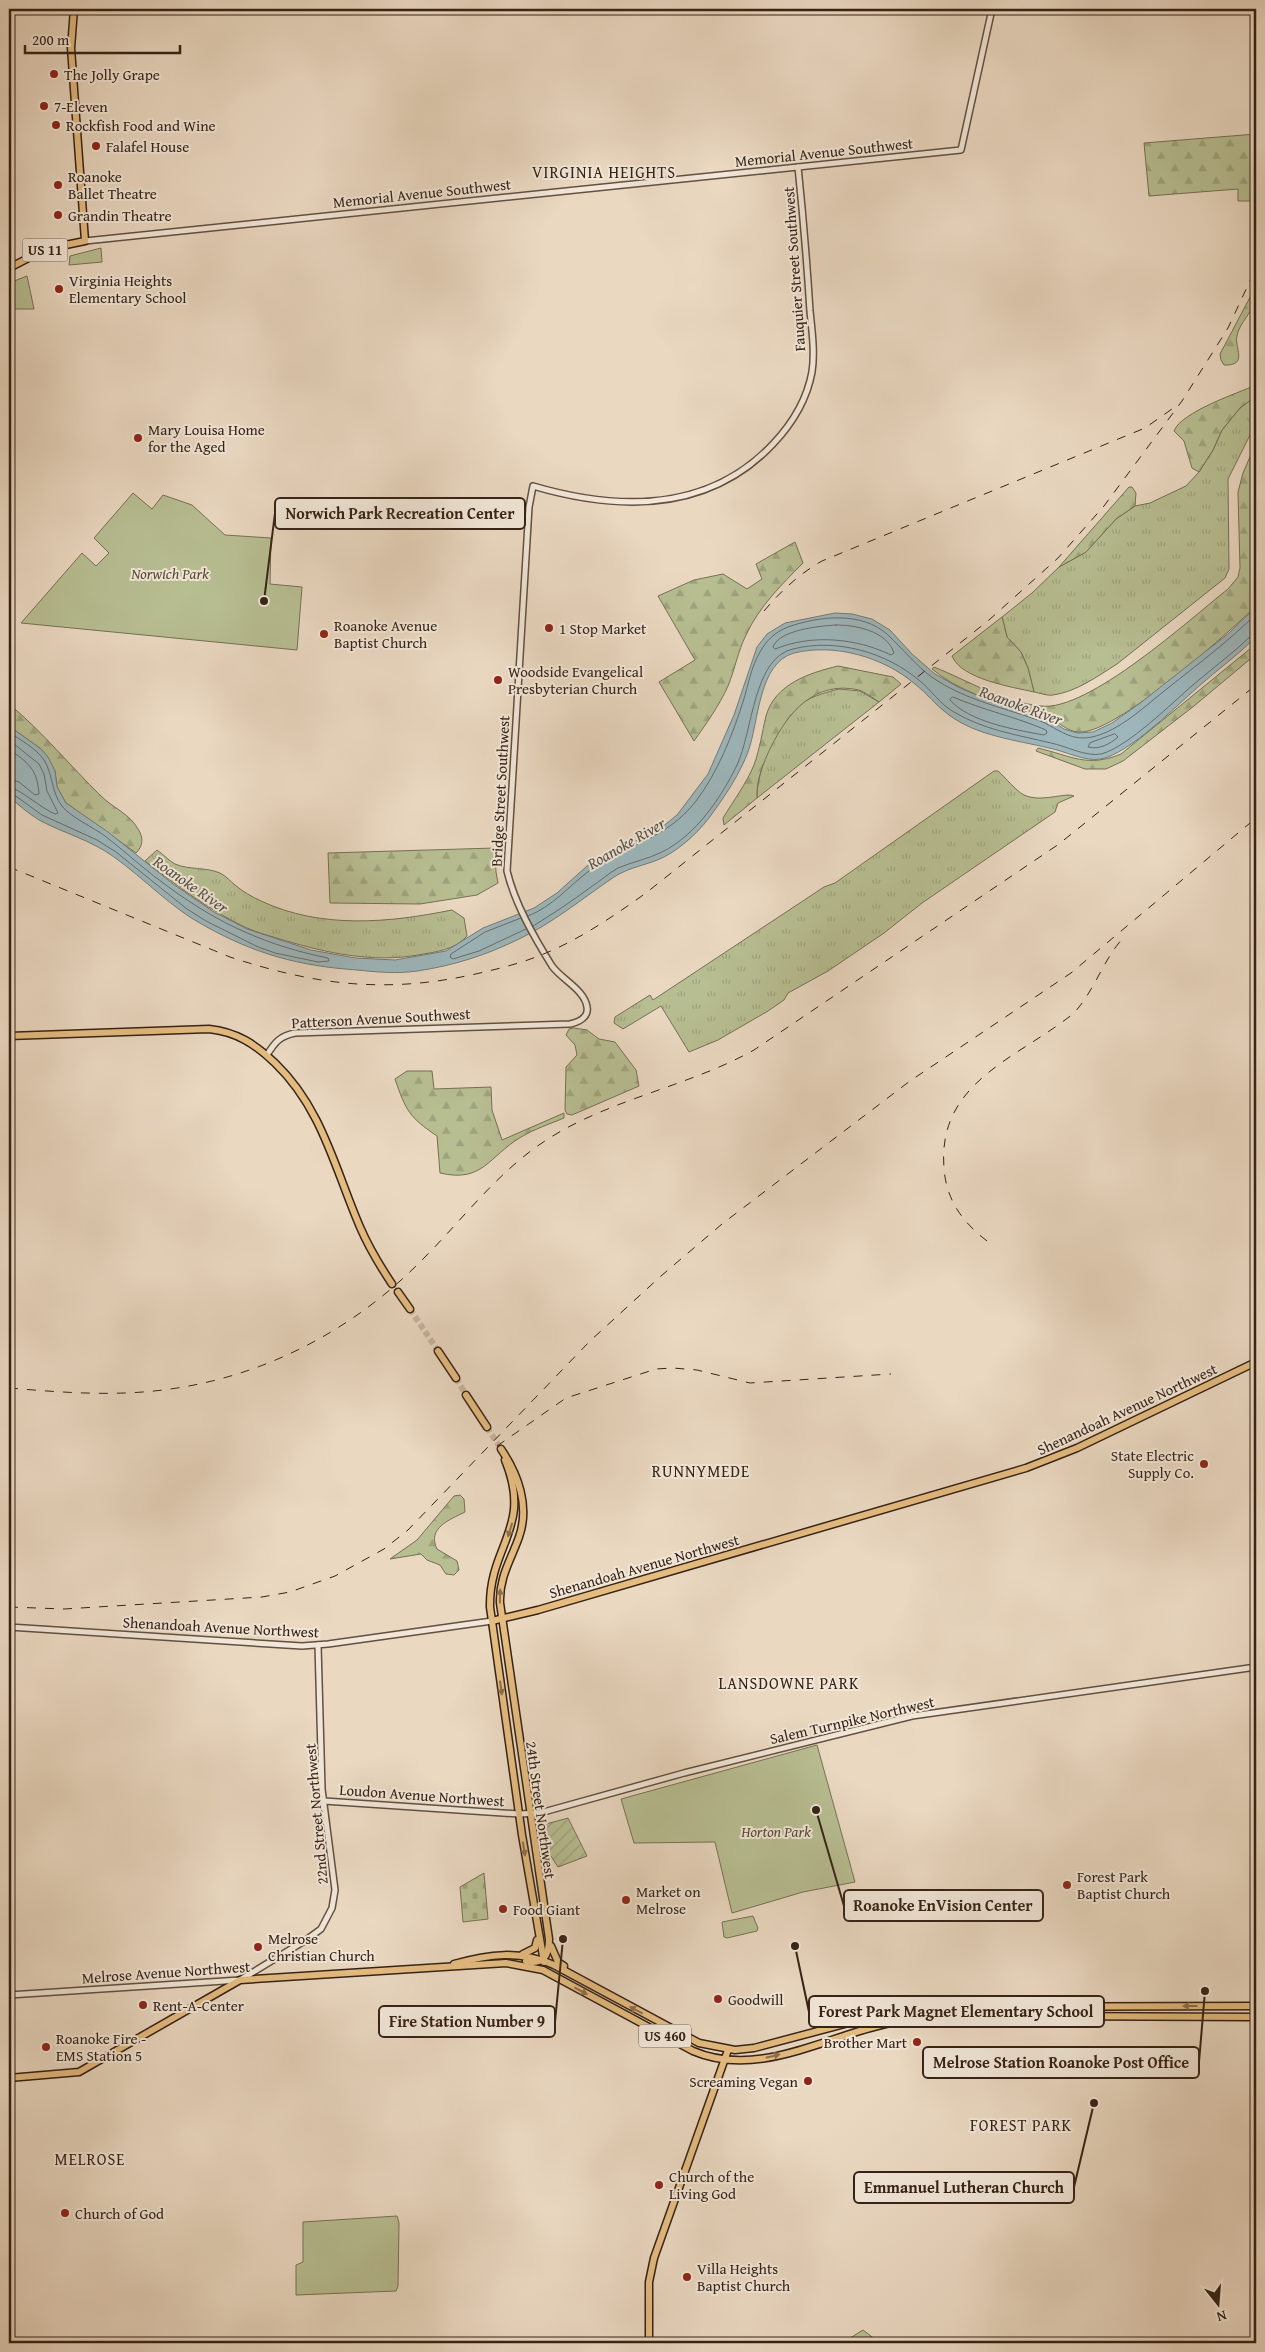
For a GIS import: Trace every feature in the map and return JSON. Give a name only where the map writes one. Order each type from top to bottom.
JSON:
[{"type":"main road","name":"US 11","points":[[74,9],[71,48],[85,241]]},
{"type":"main road","name":"Memorial Avenue Southwest","points":[[9,268],[46,249],[85,241]]},
{"type":"main road","points":[[9,1036],[209,1029],[235,1034],[267,1055],[289,1078],[315,1114],[366,1240],[392,1284]]},
{"type":"main road","points":[[398,1292],[410,1309]]},
{"type":"main road","points":[[438,1351],[456,1378]]},
{"type":"main road","name":"Shenandoah Avenue Northwest","points":[[492,1621],[502,1620],[1026,1468],[1077,1448],[1256,1362]]},
{"type":"main road","points":[[466,1395],[487,1427]]},
{"type":"main road","name":"24th Street Northwest","points":[[501,1449],[513,1467],[518,1481],[523,1520],[520,1536],[500,1585],[502,1620],[529,1814],[549,1939],[548,1954],[543,1960],[519,1814],[492,1621],[491,1582],[511,1529],[516,1505],[511,1475],[501,1449]]},
{"type":"main road","points":[[519,1954],[528,1953],[535,1948],[538,1936]]},
{"type":"main road","points":[[549,1939],[552,1951],[558,1962],[594,1982],[600,1990]]},
{"type":"main road","name":"Melrose Avenue Northwest","points":[[444,1966],[487,1955],[519,1954],[543,1960],[699,2043],[728,2050],[754,2048],[886,2013],[925,2007],[1256,2006]]},
{"type":"main road","points":[[494,1964],[503,1959],[533,1963],[543,1960],[548,1970],[555,1977]]},
{"type":"main road","name":"Melrose Avenue Northwest","points":[[240,1980],[444,1966],[506,1963],[529,1966],[555,1977],[693,2051],[707,2057],[725,2060],[754,2060],[888,2023],[931,2017],[1084,2015],[1256,2017]]},
{"type":"main road","name":"US 460","points":[[9,2078],[79,2072],[240,1980]]},
{"type":"main road","points":[[650,2343],[649,2282],[654,2258],[728,2050]]},
{"type":"street","name":"Memorial Avenue Southwest","points":[[85,241],[961,150],[992,9]]},
{"type":"street","name":"Fauquier Street Southwest","points":[[533,486],[580,498],[629,502],[682,496],[720,484],[744,470],[781,435],[804,398],[812,369],[806,243],[798,168]]},
{"type":"street","name":"Bridge Street Southwest","points":[[533,486],[529,507],[506,860],[510,886],[519,905],[538,941],[559,974],[584,999],[588,1007],[586,1014]]},
{"type":"street","name":"Patterson Avenue Southwest","points":[[267,1055],[276,1040],[285,1035],[295,1033],[570,1024],[580,1020],[586,1014]]},
{"type":"street","name":"Shenandoah Avenue Northwest","points":[[9,1626],[282,1645],[318,1645],[492,1621]]},
{"type":"street","name":"22nd Street Northwest","points":[[240,1980],[306,1940],[326,1922],[335,1900],[324,1801],[318,1645]]},
{"type":"street","name":"Salem Turnpike Northwest","points":[[519,1814],[544,1812],[684,1773],[912,1716],[1256,1666]]},
{"type":"street","name":"Loudon Avenue Northwest","points":[[324,1801],[519,1814]]},
{"type":"street","name":"Melrose Avenue Northwest","points":[[9,1995],[240,1980]]},
{"type":"green space","points":[[1256,134],[1256,201],[1238,201],[1238,189],[1149,196],[1144,143]]},
{"type":"green space","points":[[101,248],[102,262],[69,265],[70,256]]},
{"type":"green space","points":[[27,276],[34,309],[9,309],[9,283]]},
{"type":"green space","points":[[1256,286],[1256,307],[1252,308],[1238,333],[1238,359],[1232,364],[1224,365],[1220,354]]},
{"type":"green space","points":[[1256,385],[1256,396],[1240,408],[1222,430],[1213,450],[1199,472],[1192,468],[1184,441],[1174,431],[1179,424],[1198,410]]},
{"type":"green space","points":[[1256,396],[1256,423],[1228,479],[1229,569],[1225,578],[1117,664],[1094,678],[1070,691],[1062,693],[1048,695],[1034,692],[1028,668],[1021,652],[1007,637],[1002,617],[1032,593],[1059,567],[1086,552],[1116,519],[1135,506],[1150,503],[1186,486],[1199,472],[1213,450],[1222,430],[1240,408]]},
{"type":"green space","points":[[1256,443],[1256,606],[1197,659],[1143,701],[1117,718],[1095,729],[1078,732],[1070,730],[1041,715],[1000,703],[964,689],[932,669],[934,667],[999,696],[1041,706],[1061,704],[1111,680],[1165,641],[1228,589],[1238,577],[1240,568],[1238,492],[1243,473]]},
{"type":"green space","points":[[1129,487],[1132,487],[1136,493],[1135,506],[1116,519],[1086,552],[1059,567]]},
{"type":"green space","name":"Norwich Park","points":[[133,493],[152,509],[163,495],[192,505],[225,535],[271,538],[270,584],[302,587],[297,650],[21,623],[82,553],[96,566],[109,553],[94,538]]},
{"type":"green space","points":[[795,542],[803,563],[757,615],[743,641],[724,693],[694,741],[659,682],[695,660],[658,596],[694,580],[723,574],[747,589],[762,579],[756,564]]},
{"type":"green space","points":[[1002,617],[1007,637],[1021,652],[1028,668],[1034,692],[988,681],[976,676],[957,664],[952,656]]},
{"type":"green space","points":[[1256,644],[1255,655],[1194,706],[1123,761],[1106,769],[1085,769],[1036,751],[1038,748],[1089,760],[1109,758],[1121,754]]},
{"type":"green space","points":[[838,666],[893,677],[901,684],[879,702],[859,690],[843,688],[816,694],[805,702],[786,722],[765,759],[758,785],[757,798],[724,825],[723,818],[754,765],[770,705],[785,688],[794,682],[816,672]]},
{"type":"green space","points":[[839,689],[860,691],[879,702],[757,798],[764,763],[781,725],[796,707],[822,694]]},
{"type":"green space","points":[[9,704],[101,796],[135,824],[142,839],[140,848],[136,853],[66,803],[57,787],[55,771],[41,749],[9,726]]},
{"type":"green space","points":[[994,771],[998,771],[1024,795],[1038,798],[1074,796],[1058,803],[1055,812],[922,903],[884,933],[828,971],[788,993],[784,1000],[768,1011],[718,1040],[689,1052],[661,1006],[623,1029],[614,1023],[615,1017],[650,995],[653,1000],[824,887],[835,883]]},
{"type":"green space","points":[[495,848],[498,883],[477,895],[420,904],[330,903],[328,853]]},
{"type":"green space","points":[[157,850],[175,864],[220,873],[251,896],[284,910],[331,920],[355,921],[404,918],[452,910],[464,918],[467,936],[462,941],[444,950],[384,958],[333,953],[300,945],[247,928],[220,914],[194,897],[145,861]]},
{"type":"green space","points":[[569,1029],[587,1030],[599,1039],[615,1042],[636,1070],[639,1086],[572,1115],[567,1114],[565,1110],[566,1067],[577,1055],[575,1045],[566,1035]]},
{"type":"green space","points":[[407,1071],[432,1071],[434,1089],[491,1087],[492,1110],[502,1140],[564,1113],[564,1118],[521,1137],[476,1171],[454,1175],[440,1173],[437,1136],[414,1118],[402,1099],[395,1079]]},
{"type":"green space","points":[[460,1495],[464,1499],[465,1512],[446,1522],[437,1530],[435,1535],[437,1549],[457,1561],[459,1570],[454,1575],[446,1574],[440,1565],[427,1560],[421,1554],[390,1559],[417,1540],[454,1496]]},
{"type":"green space","name":"Horton Park","points":[[817,1745],[855,1882],[803,1892],[732,1913],[715,1842],[634,1843],[621,1799]]},
{"type":"green space","points":[[568,1818],[587,1856],[558,1867],[543,1844],[541,1830],[546,1824]]},
{"type":"green space","points":[[484,1873],[488,1919],[463,1922],[460,1887]]},
{"type":"green space","points":[[753,1916],[758,1928],[757,1931],[727,1938],[724,1937],[722,1922]]},
{"type":"green space","points":[[397,2216],[399,2223],[398,2286],[396,2291],[296,2295],[296,2265],[303,2262],[303,2222]]},
{"type":"green space","points":[[863,2330],[880,2343],[842,2343]]},
{"type":"water","points":[[1256,607],[1256,637],[1138,739],[1113,755],[1095,760],[984,733],[972,728],[944,711],[902,675],[888,666],[873,660],[842,651],[810,650],[794,653],[782,659],[773,668],[762,695],[748,752],[733,783],[709,818],[685,843],[664,857],[632,868],[614,877],[532,933],[469,959],[417,971],[380,972],[316,965],[278,957],[242,944],[193,919],[105,851],[39,820],[9,796],[9,726],[41,749],[48,757],[55,771],[57,787],[66,803],[108,832],[173,884],[214,912],[247,929],[311,950],[355,958],[395,960],[446,951],[483,928],[534,908],[557,893],[587,866],[661,828],[677,815],[708,774],[734,715],[757,647],[767,634],[785,623],[835,613],[852,614],[872,619],[890,630],[912,654],[935,674],[958,687],[983,698],[1036,714],[1064,729],[1077,733],[1093,732],[1112,723],[1139,704],[1229,633]]},
{"type":"tunnel","points":[[410,1309],[438,1351]]},
{"type":"tunnel","points":[[456,1378],[466,1395]]},
{"type":"tunnel","points":[[487,1427],[501,1449]]},
{"type":"railway","points":[[9,867],[230,957],[293,975],[324,980],[384,985],[447,980],[513,964],[559,947],[598,926],[646,893],[989,620],[1058,558],[1104,506],[1182,401],[1228,328],[1256,268]]},
{"type":"railway","points":[[764,611],[791,583],[822,561],[1145,428],[1172,409]]},
{"type":"railway","points":[[9,1388],[63,1392],[118,1393],[191,1386],[263,1365],[330,1333],[361,1312],[418,1264],[491,1186],[539,1145],[564,1130],[617,1105],[701,1075],[754,1050],[1059,844],[1256,685]]},
{"type":"railway","points":[[9,1607],[64,1609],[262,1597],[290,1592],[335,1576],[384,1549],[408,1530],[590,1341],[661,1276],[722,1224],[910,1081],[1071,973],[1256,818]]},
{"type":"railway","points":[[987,1241],[963,1218],[952,1200],[945,1179],[945,1138],[954,1113],[968,1093],[986,1075],[1074,1013],[1088,995],[1110,956],[1123,938]]},
{"type":"railway","points":[[497,1446],[566,1398],[656,1369],[697,1370],[750,1383],[891,1374]]},
{"type":"place","name":"The Jolly Grape","points":[[54,74]]},
{"type":"place","name":"7-Eleven","points":[[44,106]]},
{"type":"place","name":"Rockfish Food and Wine","points":[[56,125]]},
{"type":"place","name":"Falafel House","points":[[96,146]]},
{"type":"place","name":"Roanoke Ballet Theatre","points":[[58,185]]},
{"type":"place","name":"Grandin Theatre","points":[[58,215]]},
{"type":"place","name":"Virginia Heights Elementary School","points":[[59,289]]},
{"type":"place","name":"Mary Louisa Home for the Aged","points":[[138,438]]},
{"type":"place","name":"Norwich Park Recreation Center","points":[[264,601]]},
{"type":"place","name":"1 Stop Market","points":[[549,628]]},
{"type":"place","name":"Roanoke Avenue Baptist Church","points":[[324,634]]},
{"type":"place","name":"Woodside Evangelical Presbyterian Church","points":[[498,680]]},
{"type":"place","name":"State Electric Supply Co.","points":[[1204,1464]]},
{"type":"place","name":"Roanoke EnVision Center","points":[[816,1810]]},
{"type":"place","name":"Forest Park Baptist Church","points":[[1067,1885]]},
{"type":"place","name":"Market on Melrose","points":[[626,1900]]},
{"type":"place","name":"Food Giant","points":[[503,1909]]},
{"type":"place","name":"Fire Station Number 9","points":[[563,1939]]},
{"type":"place","name":"Forest Park Magnet Elementary School","points":[[795,1946]]},
{"type":"place","name":"Melrose Christian Church","points":[[258,1947]]},
{"type":"place","name":"Melrose Station Roanoke Post Office","points":[[1205,1991]]},
{"type":"place","name":"Goodwill","points":[[718,1999]]},
{"type":"place","name":"Rent-A-Center","points":[[143,2005]]},
{"type":"place","name":"Brother Mart","points":[[917,2042]]},
{"type":"place","name":"Roanoke Fire - EMS Station 5","points":[[46,2047]]},
{"type":"place","name":"Screaming Vegan","points":[[808,2081]]},
{"type":"place","name":"Emmanuel Lutheran Church","points":[[1094,2103]]},
{"type":"place","name":"Church of the Living God","points":[[659,2185]]},
{"type":"place","name":"Church of God","points":[[65,2213]]},
{"type":"place","name":"Villa Heights Baptist Church","points":[[687,2277]]},
{"type":"district","name":"VIRGINIA HEIGHTS","points":[[604,172]]},
{"type":"district","name":"RUNNYMEDE","points":[[701,1471]]},
{"type":"district","name":"LANSDOWNE PARK","points":[[789,1683]]},
{"type":"district","name":"FOREST PARK","points":[[1021,2125]]},
{"type":"district","name":"MELROSE","points":[[90,2159]]},
{"type":"water label","name":"Roanoke River","points":[[1021,705]]},
{"type":"water label","name":"Roanoke River","points":[[626,843]]},
{"type":"water label","name":"Roanoke River","points":[[191,884]]}]
